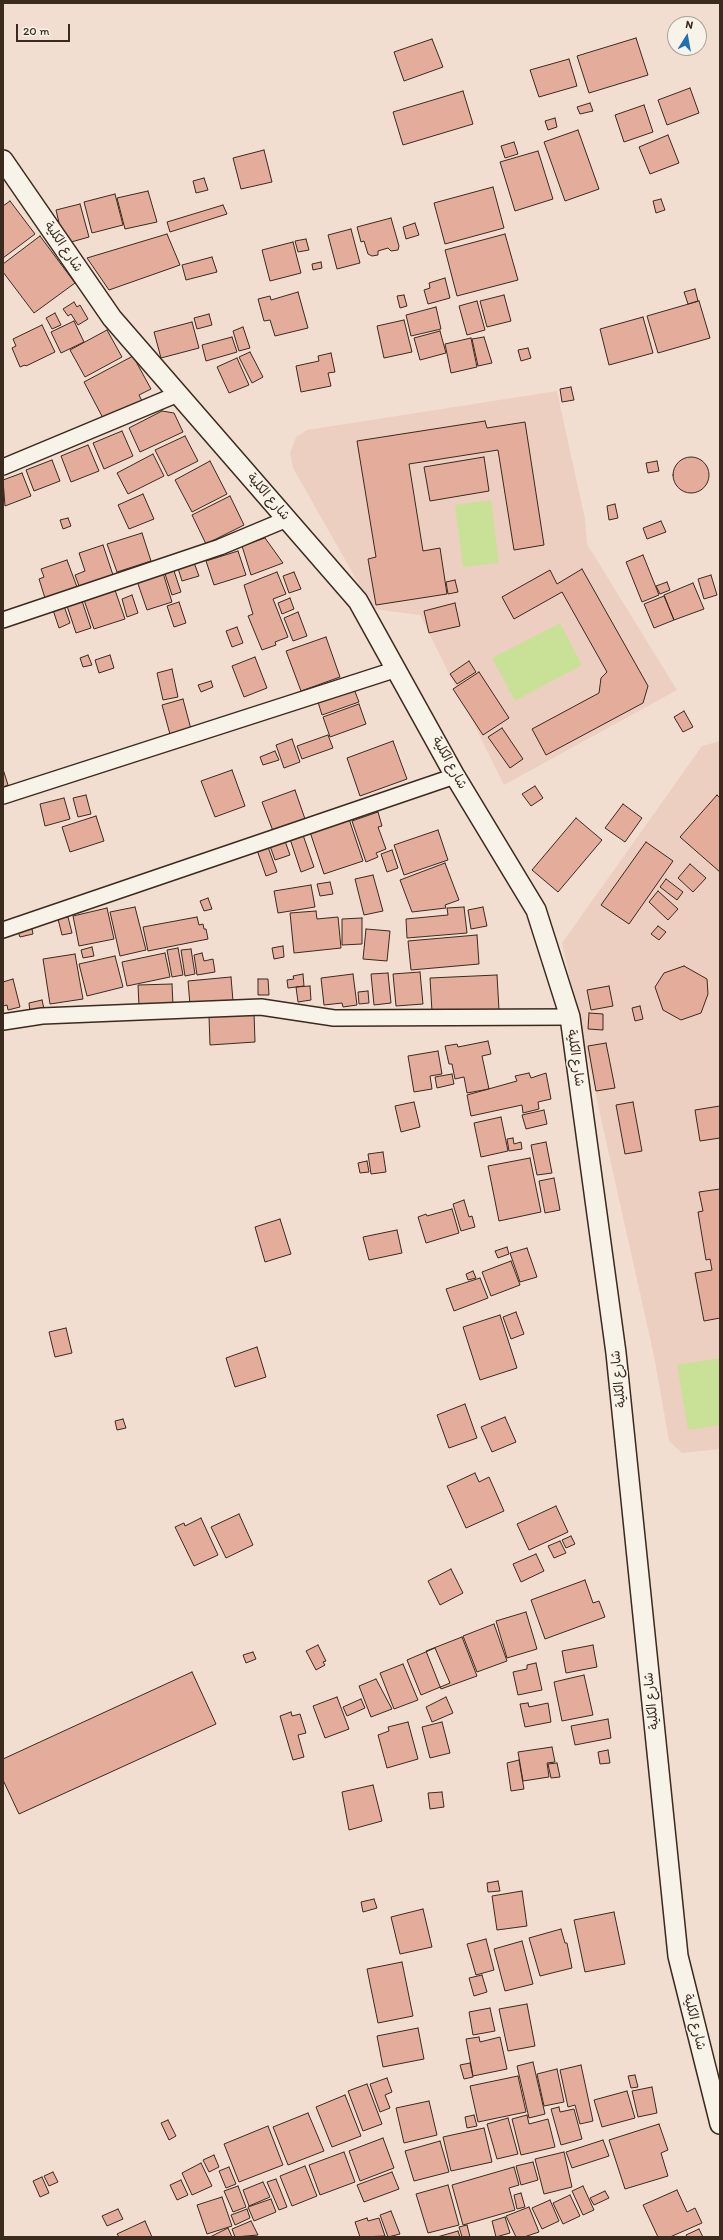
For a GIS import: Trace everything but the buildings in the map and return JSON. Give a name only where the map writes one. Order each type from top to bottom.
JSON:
[{"type":"street","name":"شارع الكلية","points":[[3,160],[112,318],[358,601],[455,776],[536,910],[570,1016],[616,1353],[678,1956],[720,2124]]},
{"type":"street","points":[[3,467],[178,394]]},
{"type":"street","points":[[3,620],[220,547],[287,519]]},
{"type":"street","points":[[3,796],[397,669]]},
{"type":"street","points":[[3,930],[455,776]]},
{"type":"street","points":[[3,1022],[42,1016],[261,1007],[334,1018],[570,1016]]},
{"type":"shaded area","points":[[557,391],[585,519],[587,544],[677,690],[504,785],[420,615],[373,609],[293,468],[290,453],[296,437],[307,430]]},
{"type":"shaded area","points":[[720,741],[720,1449],[682,1453],[669,1441],[654,1356],[562,943],[702,746]]},
{"type":"green space","points":[[491,500],[499,563],[463,567],[455,505]]},
{"type":"green space","points":[[560,623],[582,665],[515,701],[492,658]]},
{"type":"green space","points":[[720,1358],[720,1425],[688,1430],[677,1365]]}]
